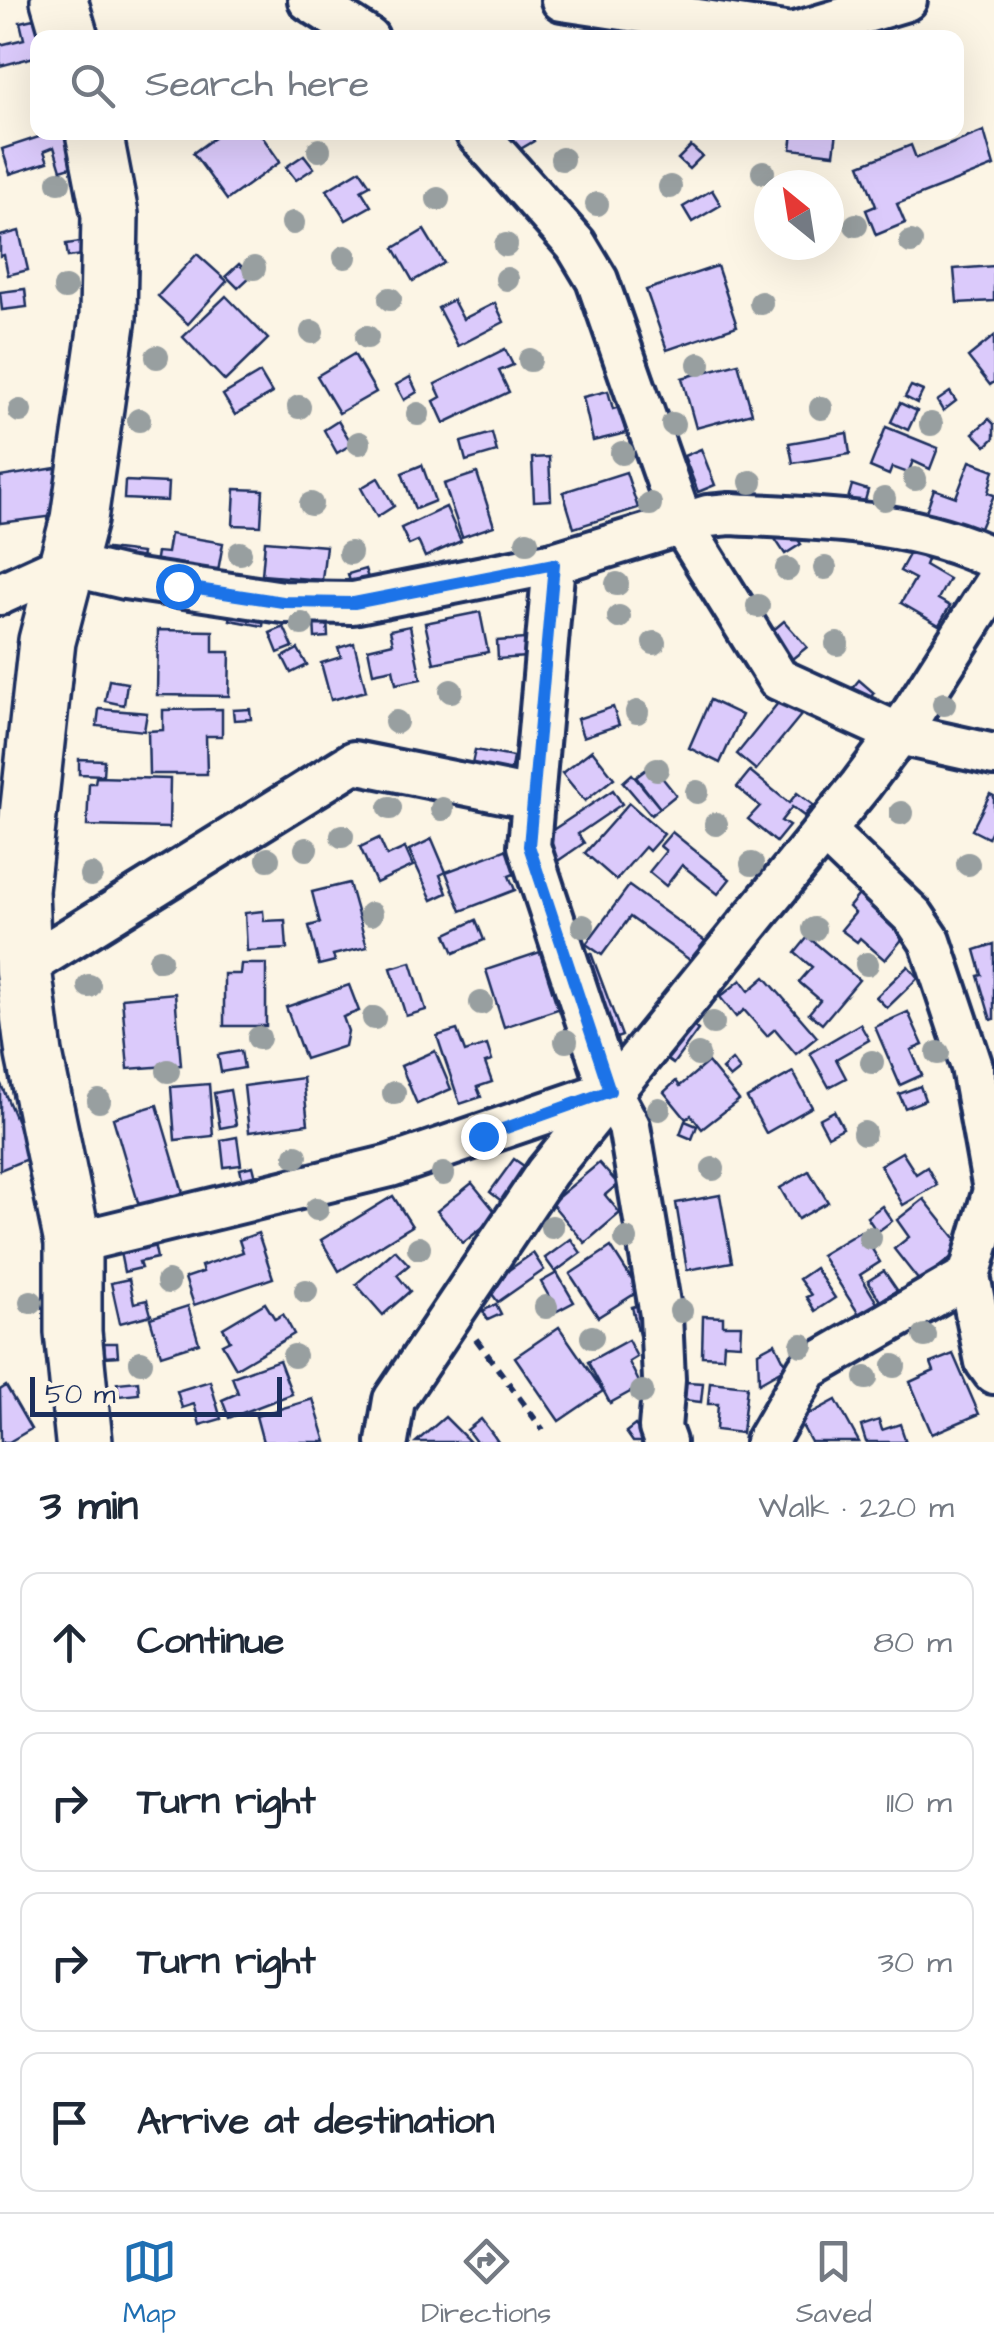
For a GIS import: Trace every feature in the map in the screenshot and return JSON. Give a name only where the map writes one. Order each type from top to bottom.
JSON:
[{"type":"street","points":[[60,0],[68,30]]},
{"type":"street","points":[[308,0],[355,30]]},
{"type":"street","points":[[562,0],[793,17],[906,0]]},
{"type":"street","points":[[84,1442],[73,1332],[73,1244],[34,1054],[20,890],[47,642],[79,519],[108,317],[110,215],[96,140]]},
{"type":"street","points":[[483,140],[576,245],[597,280],[683,526],[778,679],[900,734],[994,756]]},
{"type":"street","points":[[0,594],[66,564],[125,578],[283,602],[354,603],[554,564],[708,516],[730,514],[883,524],[934,537],[994,560]]},
{"type":"street","points":[[554,564],[529,846],[610,1091],[628,1126],[661,1315],[664,1380],[660,1428],[664,1442]]},
{"type":"street","points":[[388,1442],[394,1400],[547,1172],[825,832],[900,734],[994,585]]},
{"type":"street","points":[[24,968],[354,762],[532,798]]},
{"type":"street","points":[[825,832],[914,916],[930,941],[983,1064],[994,1190],[969,1276],[986,1362],[994,1373]]},
{"type":"street","points":[[73,1244],[390,1166],[610,1091]]},
{"type":"street","points":[[766,1442],[808,1369],[969,1276]]},
{"type":"path","points":[[455,1310],[543,1430]]},
{"type":"building","points":[[38,18],[46,30],[30,30],[30,58],[0,66],[0,45],[24,39],[20,22]]},
{"type":"building","points":[[984,131],[994,166],[897,204],[905,223],[876,235],[866,210],[876,206],[860,165],[911,145],[916,158]]},
{"type":"building","points":[[30,140],[74,140],[81,164],[61,170],[54,147],[44,151],[48,162],[10,174],[2,149]]},
{"type":"building","points":[[211,140],[265,140],[280,162],[227,200],[193,153]]},
{"type":"building","points":[[510,140],[533,140],[534,141],[517,151]]},
{"type":"building","points":[[792,140],[836,140],[834,154],[791,149]]},
{"type":"building","points":[[691,146],[702,156],[689,169],[678,159]]},
{"type":"building","points":[[304,155],[314,168],[296,180],[286,167]]},
{"type":"building","points":[[360,170],[370,185],[361,190],[371,206],[346,220],[327,190]]},
{"type":"building","points":[[712,190],[721,205],[692,222],[683,207]]},
{"type":"building","points":[[424,230],[444,263],[413,281],[394,248]]},
{"type":"building","points":[[19,231],[28,270],[8,275],[4,255],[0,256],[0,236]]},
{"type":"building","points":[[88,241],[90,254],[68,257],[66,244]]},
{"type":"building","points":[[197,254],[227,281],[188,324],[158,296]]},
{"type":"building","points":[[239,264],[251,276],[238,288],[226,276]]},
{"type":"building","points":[[717,266],[737,326],[667,350],[646,290]]},
{"type":"building","points":[[994,266],[994,301],[957,303],[954,269]]},
{"type":"building","points":[[25,289],[27,307],[2,310],[0,292]]},
{"type":"building","points":[[226,296],[268,339],[225,381],[183,337]]},
{"type":"building","points":[[453,300],[463,319],[495,303],[504,322],[458,346],[438,308]]},
{"type":"building","points":[[994,336],[994,382],[990,385],[968,357]]},
{"type":"building","points":[[505,349],[513,365],[499,371],[509,392],[444,423],[434,401],[441,397],[435,384]]},
{"type":"building","points":[[354,354],[376,392],[339,413],[317,376]]},
{"type":"building","points":[[738,363],[752,413],[696,428],[682,378]]},
{"type":"building","points":[[260,373],[272,393],[235,415],[223,395]]},
{"type":"building","points":[[410,377],[417,392],[404,400],[396,385]]},
{"type":"building","points":[[911,386],[923,391],[917,403],[905,397]]},
{"type":"building","points":[[608,391],[613,409],[620,407],[626,433],[593,441],[583,397]]},
{"type":"building","points":[[950,392],[956,401],[943,411],[937,401]]},
{"type":"building","points":[[900,403],[917,411],[908,430],[891,422]]},
{"type":"building","points":[[989,419],[994,424],[994,438],[986,446],[973,433]]},
{"type":"building","points":[[338,421],[352,444],[337,453],[324,430]]},
{"type":"building","points":[[886,427],[938,448],[930,469],[913,461],[908,473],[892,467],[889,475],[870,467]]},
{"type":"building","points":[[492,433],[497,452],[466,461],[461,442]]},
{"type":"building","points":[[847,433],[850,454],[793,463],[789,443]]},
{"type":"building","points":[[701,449],[715,485],[698,492],[684,456]]},
{"type":"building","points":[[549,457],[551,500],[534,501],[532,458]]},
{"type":"building","points":[[970,461],[994,470],[988,493],[994,495],[972,547],[920,528],[934,489],[956,497]]},
{"type":"building","points":[[422,465],[435,501],[415,509],[402,473]]},
{"type":"building","points":[[56,468],[63,515],[0,523],[0,477]]},
{"type":"building","points":[[626,472],[638,508],[574,528],[563,492]]},
{"type":"building","points":[[477,473],[494,526],[462,537],[444,484]]},
{"type":"building","points":[[378,478],[394,506],[377,517],[361,488]]},
{"type":"building","points":[[125,481],[168,483],[167,501],[124,499]]},
{"type":"building","points":[[852,485],[868,490],[862,511],[846,506]]},
{"type":"building","points":[[235,489],[263,490],[261,526],[233,525]]},
{"type":"building","points":[[446,507],[461,541],[425,557],[418,541],[409,545],[401,528]]},
{"type":"building","points":[[791,529],[801,544],[785,554],[775,539]]},
{"type":"building","points":[[170,534],[223,543],[216,582],[154,571],[157,552],[167,553]]},
{"type":"building","points":[[265,541],[326,546],[322,580],[262,575]]},
{"type":"building","points":[[107,549],[142,553],[139,574],[103,570]]},
{"type":"building","points":[[911,551],[949,579],[938,599],[950,606],[939,625],[901,603],[915,579],[900,571]]},
{"type":"building","points":[[365,569],[370,584],[352,590],[348,574]]},
{"type":"building","points":[[233,601],[266,606],[263,626],[230,620]]},
{"type":"building","points":[[480,612],[488,652],[434,663],[425,623]]},
{"type":"building","points":[[327,618],[328,637],[315,638],[314,619]]},
{"type":"building","points":[[784,621],[807,647],[792,659],[770,633]]},
{"type":"building","points":[[410,626],[421,679],[396,684],[393,669],[373,673],[368,649],[393,643],[390,630]]},
{"type":"building","points":[[284,627],[293,647],[278,653],[270,633]]},
{"type":"building","points":[[158,630],[213,631],[213,652],[230,652],[229,696],[157,695]]},
{"type":"building","points":[[525,639],[526,657],[498,659],[497,641]]},
{"type":"building","points":[[354,643],[366,691],[331,700],[321,663],[341,657],[338,648]]},
{"type":"building","points":[[298,649],[307,665],[291,673],[283,657]]},
{"type":"building","points":[[109,680],[127,683],[124,705],[105,701]]},
{"type":"building","points":[[859,680],[874,693],[860,710],[845,697]]},
{"type":"building","points":[[782,698],[802,714],[756,770],[737,754]]},
{"type":"building","points":[[710,700],[742,715],[720,763],[689,748]]},
{"type":"building","points":[[613,707],[619,725],[583,737],[577,719]]},
{"type":"building","points":[[99,709],[147,713],[144,731],[97,726]]},
{"type":"building","points":[[222,709],[222,736],[206,736],[207,774],[149,774],[148,731],[163,730],[163,710]]},
{"type":"building","points":[[250,709],[251,719],[234,720],[233,710]]},
{"type":"building","points":[[475,750],[513,757],[509,781],[471,768]]},
{"type":"building","points":[[592,750],[614,778],[585,801],[562,773]]},
{"type":"building","points":[[79,759],[104,760],[103,775],[79,774]]},
{"type":"building","points":[[652,765],[676,795],[660,808],[636,777]]},
{"type":"building","points":[[750,771],[789,803],[797,793],[813,805],[804,816],[792,807],[781,821],[789,826],[776,842],[748,819],[760,806],[737,787]]},
{"type":"building","points":[[632,774],[660,808],[651,815],[623,782]]},
{"type":"building","points":[[96,777],[170,779],[169,828],[87,826],[89,783],[95,783]]},
{"type":"building","points":[[613,790],[622,804],[578,834],[584,843],[549,867],[533,843]]},
{"type":"building","points":[[990,794],[994,796],[994,826],[988,838],[972,830]]},
{"type":"building","points":[[629,803],[664,834],[649,851],[645,847],[616,880],[585,853]]},
{"type":"building","points":[[672,832],[730,879],[718,894],[682,865],[666,886],[649,872],[666,851],[660,846]]},
{"type":"building","points":[[379,838],[387,856],[405,848],[413,866],[376,883],[360,847]]},
{"type":"building","points":[[432,839],[446,872],[440,875],[447,893],[432,900],[409,850]]},
{"type":"building","points":[[510,848],[519,872],[509,876],[515,890],[461,911],[446,872]]},
{"type":"building","points":[[349,883],[367,947],[333,955],[335,961],[319,965],[309,926],[320,923],[312,892]]},
{"type":"building","points":[[629,886],[708,943],[694,963],[630,917],[602,955],[586,944]]},
{"type":"building","points":[[862,891],[909,931],[885,960],[860,938],[857,942],[841,930],[855,913],[849,907]]},
{"type":"building","points":[[263,911],[264,921],[285,920],[287,949],[247,951],[245,913]]},
{"type":"building","points":[[476,920],[484,940],[454,953],[446,934]]},
{"type":"building","points":[[808,937],[859,980],[822,1024],[809,1013],[820,1000],[799,982],[812,967],[795,953]]},
{"type":"building","points":[[994,944],[994,1019],[991,1020],[975,950]]},
{"type":"building","points":[[540,952],[558,1009],[504,1027],[486,970]]},
{"type":"building","points":[[591,953],[622,1036],[606,1042],[575,959]]},
{"type":"building","points":[[411,962],[426,1010],[406,1016],[391,968]]},
{"type":"building","points":[[241,964],[266,964],[266,1026],[224,1026],[224,974],[240,974]]},
{"type":"building","points":[[908,966],[918,978],[887,1008],[876,997]]},
{"type":"building","points":[[765,977],[817,1037],[796,1054],[775,1029],[767,1036],[744,1010],[736,1017],[720,997],[741,980],[749,991]]},
{"type":"building","points":[[349,985],[359,1011],[343,1017],[348,1031],[345,1046],[305,1059],[286,1007]]},
{"type":"building","points":[[175,993],[181,1065],[128,1069],[122,998]]},
{"type":"building","points":[[908,1012],[923,1045],[911,1050],[922,1075],[900,1085],[875,1027]]},
{"type":"building","points":[[683,1018],[698,1030],[673,1064],[657,1053]]},
{"type":"building","points":[[860,1024],[869,1040],[836,1059],[846,1078],[829,1087],[810,1053]]},
{"type":"building","points":[[457,1030],[465,1052],[487,1045],[492,1061],[485,1063],[492,1082],[477,1087],[481,1097],[460,1104],[437,1036]]},
{"type":"building","points":[[241,1051],[244,1068],[221,1072],[218,1055]]},
{"type":"building","points":[[435,1051],[451,1089],[417,1104],[401,1066]]},
{"type":"building","points":[[732,1060],[740,1070],[730,1078],[722,1069]]},
{"type":"building","points":[[708,1062],[739,1100],[702,1129],[691,1115],[686,1119],[664,1092],[676,1081],[680,1086]]},
{"type":"building","points":[[793,1072],[812,1107],[766,1133],[747,1098]]},
{"type":"building","points":[[303,1078],[308,1124],[249,1132],[244,1086]]},
{"type":"building","points":[[0,1082],[32,1157],[0,1170]]},
{"type":"building","points":[[209,1084],[213,1136],[175,1140],[171,1087]]},
{"type":"building","points":[[920,1086],[925,1100],[905,1108],[899,1094]]},
{"type":"building","points":[[230,1090],[236,1125],[220,1128],[214,1093]]},
{"type":"building","points":[[157,1105],[184,1196],[140,1209],[113,1118]]},
{"type":"building","points":[[834,1111],[843,1128],[828,1136],[819,1119]]},
{"type":"building","points":[[685,1121],[697,1126],[692,1139],[680,1134]]},
{"type":"building","points":[[237,1137],[241,1165],[224,1167],[221,1140]]},
{"type":"building","points":[[902,1152],[916,1174],[927,1167],[937,1185],[903,1205],[880,1165]]},
{"type":"building","points":[[514,1159],[534,1173],[509,1207],[490,1192]]},
{"type":"building","points":[[599,1163],[618,1184],[605,1195],[620,1213],[585,1243],[551,1203]]},
{"type":"building","points":[[253,1166],[257,1182],[244,1186],[240,1169]]},
{"type":"building","points":[[809,1171],[828,1202],[798,1219],[780,1188]]},
{"type":"building","points":[[472,1183],[498,1215],[463,1243],[437,1211]]},
{"type":"building","points":[[720,1195],[732,1262],[687,1270],[676,1203]]},
{"type":"building","points":[[393,1196],[412,1226],[339,1271],[321,1240]]},
{"type":"building","points":[[924,1199],[963,1248],[920,1282],[894,1249],[909,1237],[897,1220]]},
{"type":"building","points":[[882,1206],[892,1221],[877,1232],[867,1217]]},
{"type":"building","points":[[861,1231],[880,1262],[860,1275],[882,1311],[864,1322],[821,1255]]},
{"type":"building","points":[[258,1233],[273,1278],[194,1305],[185,1278],[203,1272],[201,1266],[243,1252],[239,1240]]},
{"type":"building","points":[[153,1239],[157,1258],[139,1262],[141,1268],[124,1272],[119,1247]]},
{"type":"building","points":[[571,1239],[581,1253],[555,1272],[545,1258]]},
{"type":"building","points":[[611,1247],[639,1291],[598,1317],[570,1274]]},
{"type":"building","points":[[395,1250],[409,1265],[397,1275],[410,1291],[383,1315],[356,1284]]},
{"type":"building","points":[[533,1253],[544,1270],[498,1302],[486,1286]]},
{"type":"building","points":[[815,1268],[835,1298],[815,1311],[806,1297],[811,1295],[799,1279]]},
{"type":"building","points":[[884,1271],[897,1290],[880,1301],[868,1281]]},
{"type":"building","points":[[557,1273],[574,1302],[557,1311],[541,1282]]},
{"type":"building","points":[[129,1279],[134,1303],[147,1300],[151,1315],[120,1323],[111,1283]]},
{"type":"building","points":[[652,1302],[659,1334],[640,1339],[632,1307]]},
{"type":"building","points":[[265,1303],[275,1319],[283,1314],[294,1334],[236,1368],[222,1344],[230,1340],[223,1328]]},
{"type":"building","points":[[496,1304],[501,1314],[488,1320],[483,1311]]},
{"type":"building","points":[[188,1306],[199,1343],[161,1355],[150,1318]]},
{"type":"building","points":[[703,1316],[723,1317],[723,1325],[741,1325],[740,1344],[724,1343],[723,1357],[702,1356]]},
{"type":"building","points":[[559,1327],[603,1391],[559,1421],[515,1357]]},
{"type":"building","points":[[628,1340],[637,1357],[629,1362],[641,1386],[610,1403],[588,1362]]},
{"type":"building","points":[[104,1343],[117,1343],[118,1356],[105,1357]]},
{"type":"building","points":[[775,1343],[787,1367],[759,1383],[758,1352]]},
{"type":"building","points":[[953,1354],[979,1414],[932,1434],[910,1382],[934,1371],[931,1363]]},
{"type":"building","points":[[279,1360],[292,1394],[229,1418],[222,1400],[238,1393],[232,1377]]},
{"type":"building","points":[[138,1381],[139,1394],[119,1396],[117,1383]]},
{"type":"building","points":[[210,1381],[221,1419],[200,1425],[194,1404],[182,1408],[177,1391]]},
{"type":"building","points":[[686,1382],[703,1383],[701,1402],[683,1400]]},
{"type":"building","points":[[710,1382],[747,1386],[742,1433],[716,1430],[718,1404],[708,1404]]},
{"type":"building","points":[[6,1386],[31,1429],[9,1442],[1,1442],[0,1390]]},
{"type":"building","points":[[313,1399],[326,1442],[263,1442],[256,1416]]},
{"type":"building","points":[[836,1400],[859,1442],[811,1442],[799,1420]]},
{"type":"building","points":[[445,1417],[470,1442],[416,1442]]},
{"type":"building","points":[[481,1419],[498,1442],[476,1442],[467,1430]]},
{"type":"building","points":[[879,1420],[882,1430],[900,1424],[906,1442],[866,1442],[861,1426]]},
{"type":"building","points":[[635,1425],[653,1442],[633,1442],[626,1432]]},
{"type":"route","points":[[178,586],[283,602],[354,603],[554,564],[529,846],[610,1091],[483,1136]]}]
